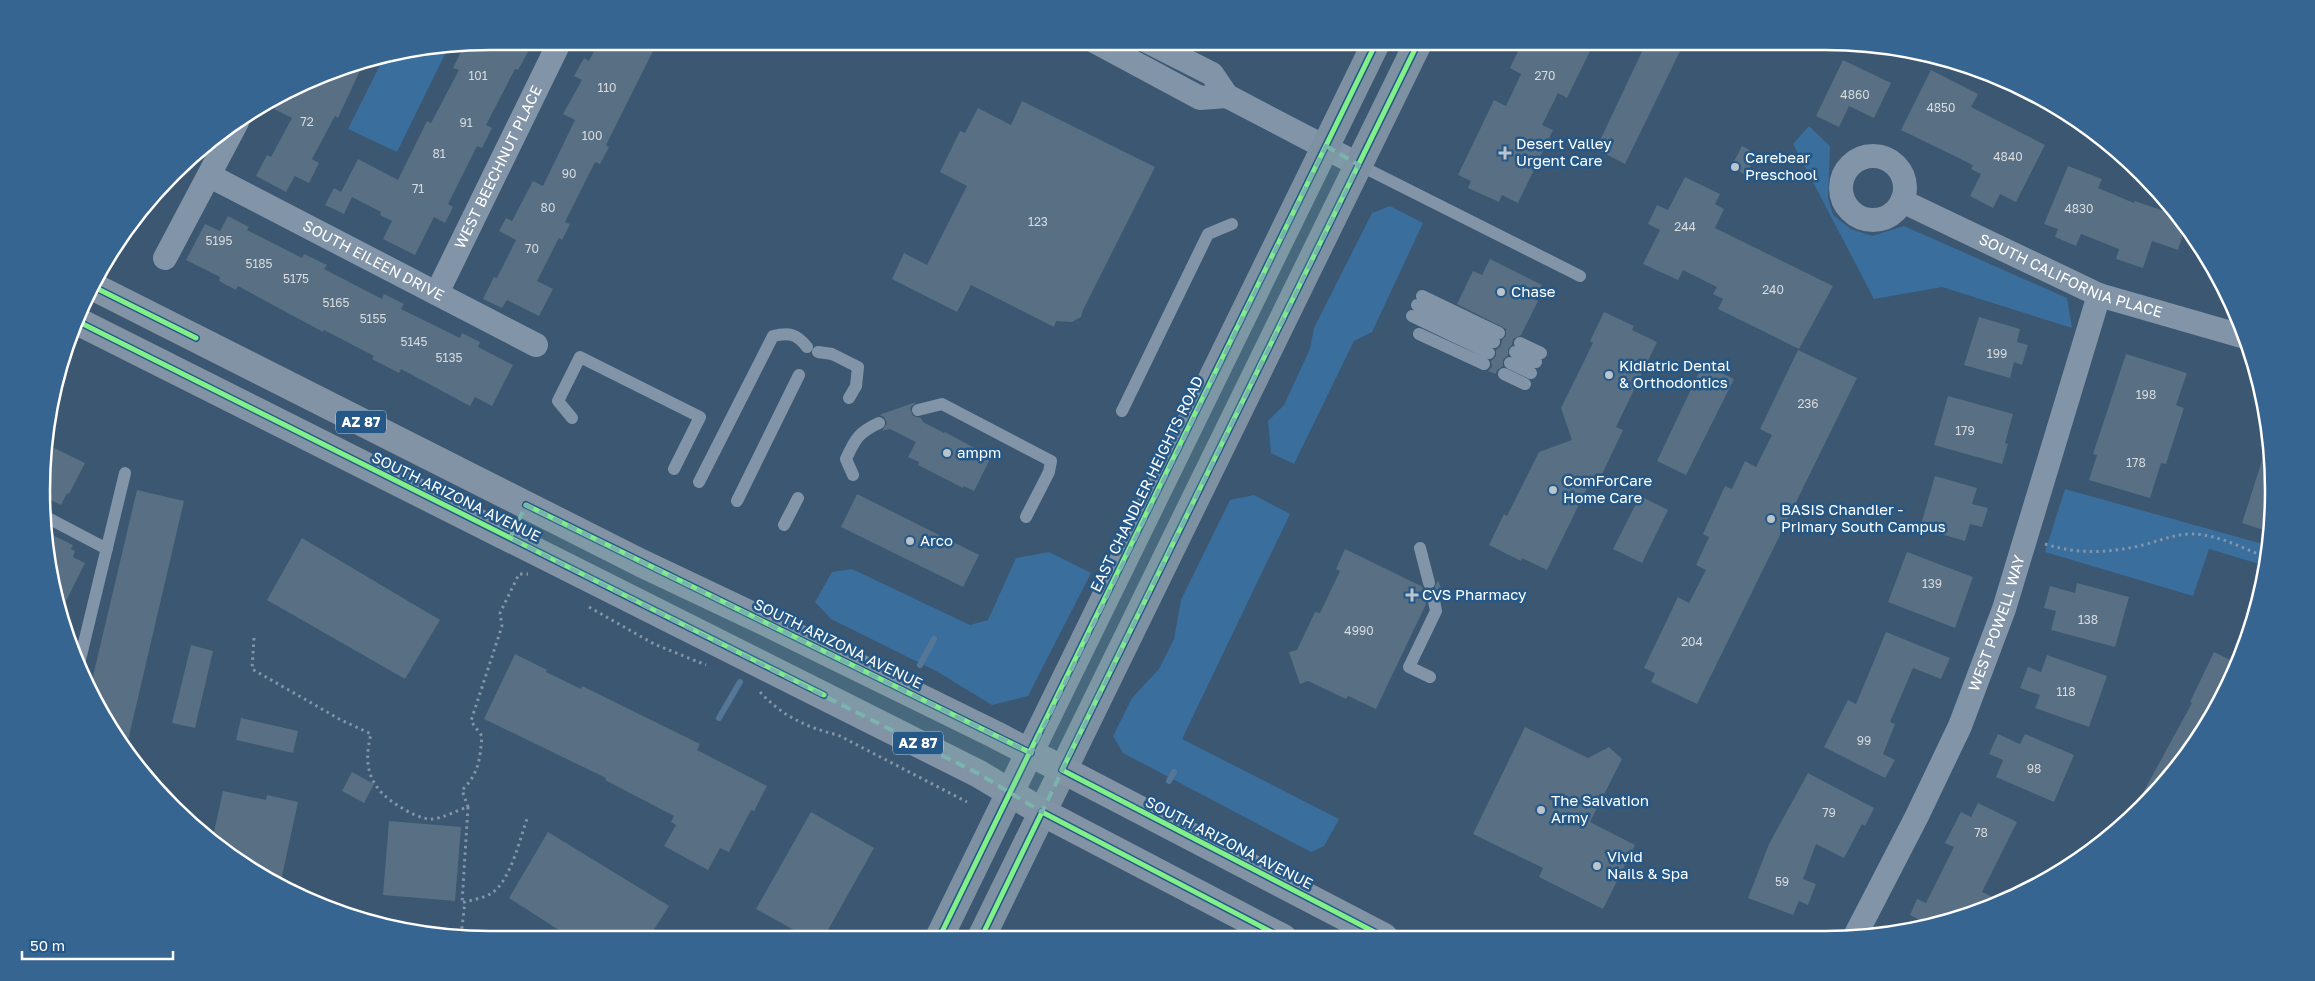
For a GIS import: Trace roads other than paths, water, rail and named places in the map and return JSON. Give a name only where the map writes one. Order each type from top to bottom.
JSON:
[{"type":"main road","name":"EAST CHANDLER HEIGHTS ROAD","points":[[942,931],[1374,50]]},
{"type":"main road","points":[[984,931],[1415,50]]},
{"type":"main road","points":[[1278,247],[1311,263]]},
{"type":"main road","name":"SOUTH ARIZONA AVENUE","points":[[99,289],[526,505],[1031,753],[1372,931]]},
{"type":"main road","name":"SOUTH ARIZONA AVENUE","points":[[83,324],[1012,792],[1042,812],[1270,931]]},
{"type":"main road","points":[[510,538],[526,505]]},
{"type":"street","name":"WEST BEECHNUT PLACE","points":[[437,293],[556,50]]},
{"type":"street","points":[[1110,50],[1200,98],[1227,96]]},
{"type":"street","points":[[1164,50],[1212,74],[1227,96],[1326,146],[1359,165]]},
{"type":"street","points":[[1156,76],[1168,52]]},
{"type":"street","points":[[165,258],[231,135]]},
{"type":"street","name":"SOUTH EILEEN DRIVE","points":[[210,176],[536,345]]},
{"type":"street","name":"SOUTH CALIFORNIA PLACE","points":[[1902,201],[2099,295],[2236,335]]},
{"type":"street","name":"WEST POWELL WAY","points":[[1858,929],[1917,816],[1960,726],[2004,609],[2099,295]]},
{"type":"lane","points":[[1359,165],[1580,276]]},
{"type":"lane","points":[[1122,410],[1208,234],[1232,224]]},
{"type":"lane","points":[[1492,348],[1417,305],[1492,348]]},
{"type":"lane","points":[[699,482],[773,336],[788,332],[858,368],[856,386],[849,398]]},
{"type":"lane","points":[[1419,334],[1492,348]]},
{"type":"lane","points":[[572,418],[558,401],[580,358],[700,416],[674,469]]},
{"type":"lane","points":[[1533,368],[1512,358],[1533,368]]},
{"type":"lane","points":[[737,501],[799,375]]},
{"type":"lane","points":[[918,410],[942,404],[1051,461],[1049,472],[1026,517]]},
{"type":"lane","points":[[853,475],[846,459],[854,441],[864,430],[879,423]]},
{"type":"lane","points":[[82,653],[125,473]]},
{"type":"lane","points":[[784,525],[798,498]]},
{"type":"lane","points":[[51,520],[107,549]]},
{"type":"lane","points":[[1420,548],[1429,584]]},
{"type":"lane","points":[[1430,677],[1409,667],[1436,611],[1434,601]]},
{"type":"waterway","points":[[920,665],[934,639]]},
{"type":"waterway","points":[[719,718],[740,682]]},
{"type":"waterway","points":[[1169,781],[1174,772]]},
{"type":"place","name":"Desert Valley Urgent Care","points":[[1505,153]]},
{"type":"place","name":"Carebear Preschool","points":[[1735,167]]},
{"type":"place","name":"Chase","points":[[1501,292]]},
{"type":"place","name":"Kidiatric Dental & Orthodontics","points":[[1609,375]]},
{"type":"place","name":"ampm","points":[[947,453]]},
{"type":"place","name":"ComForCare Home Care","points":[[1553,490]]},
{"type":"place","name":"BASIS Chandler - Primary South Campus","points":[[1771,519]]},
{"type":"place","name":"Arco","points":[[910,541]]},
{"type":"place","name":"CVS Pharmacy","points":[[1412,595]]},
{"type":"place","name":"The Salvation Army","points":[[1541,810]]},
{"type":"place","name":"Vivid Nails & Spa","points":[[1597,866]]}]
